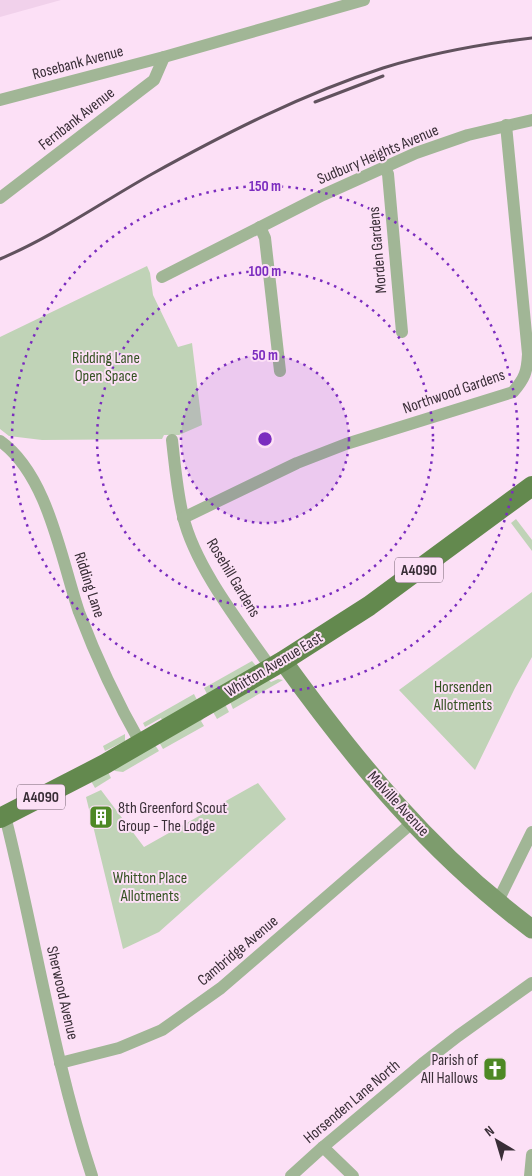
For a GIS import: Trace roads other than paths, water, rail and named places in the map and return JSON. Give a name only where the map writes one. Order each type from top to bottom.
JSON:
[{"type":"main road","name":"Whitton Avenue East","points":[[1,818],[140,744],[277,665],[369,606],[532,486]]},
{"type":"street","name":"Rosebank Avenue","points":[[0,100],[164,57],[364,0]]},
{"type":"street","name":"Fernbank Avenue","points":[[0,198],[154,80],[164,57]]},
{"type":"street","name":"Sudbury Heights Avenue","points":[[162,277],[323,195],[416,153],[468,134],[532,120]]},
{"type":"street","name":"Northwood Gardens","points":[[183,518],[305,460],[346,444],[512,392],[522,382],[528,370],[528,354],[506,125]]},
{"type":"street","name":"Morden Gardens","points":[[384,167],[388,174],[402,332]]},
{"type":"street","points":[[260,227],[265,238],[280,371]]},
{"type":"street","name":"Rosehill Gardens","points":[[172,440],[183,518],[195,550],[213,582],[277,665]]},
{"type":"street","name":"Ridding Lane","points":[[0,441],[16,454],[27,468],[36,486],[50,520],[92,646],[140,744]]},
{"type":"street","name":"Melville Avenue","points":[[277,665],[413,822],[452,862],[497,902],[532,929]]},
{"type":"street","name":"Sherwood Avenue","points":[[1,818],[7,824],[60,1063],[92,1176]]},
{"type":"street","name":"Cambridge Avenue","points":[[60,1063],[119,1048],[141,1040],[169,1025],[222,988],[413,822]]},
{"type":"street","points":[[497,902],[532,832]]},
{"type":"street","name":"Horsenden Lane North","points":[[291,1176],[458,1036],[532,983]]},
{"type":"street","points":[[323,1148],[353,1176]]},
{"type":"street","points":[[530,1176],[532,1155]]},
{"type":"railway","points":[[0,259],[59,229],[152,174],[208,144],[294,102],[353,78],[438,53],[532,38]]},
{"type":"railway","points":[[315,102],[383,76]]},
{"type":"place","name":"8th Greenford Scout Group - The Lodge","points":[[101,817]]},
{"type":"place","name":"Parish of All Hallows","points":[[495,1069]]},
{"type":"park label","name":"Ridding Lane Open Space","points":[[106,367]]},
{"type":"park label","name":"Horsenden Allotments","points":[[463,696]]},
{"type":"park label","name":"Whitton Place Allotments","points":[[150,887]]}]
